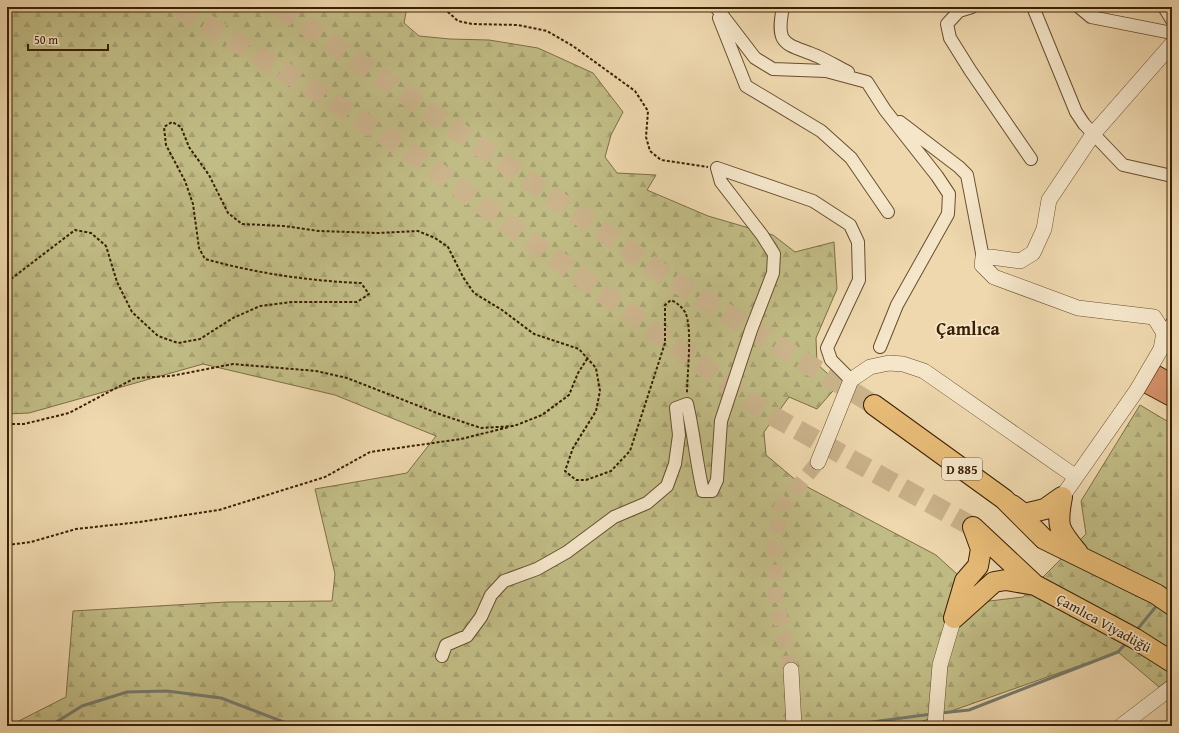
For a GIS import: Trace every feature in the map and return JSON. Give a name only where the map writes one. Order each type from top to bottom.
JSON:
[{"type":"highway","name":"D 885","points":[[874,405],[1004,499],[1044,539],[1156,594],[1172,605]]},
{"type":"highway","points":[[1004,499],[1024,514],[1045,509],[1062,497]]},
{"type":"highway","points":[[1062,497],[1059,513],[1061,532],[1082,558]]},
{"type":"highway","points":[[954,618],[965,581],[978,566],[980,549],[973,527],[1035,585]]},
{"type":"highway","points":[[954,618],[994,582],[1006,580],[1035,585]]},
{"type":"highway","name":"Çamlıca Viyadüğü","points":[[1035,585],[1134,638],[1172,662]]},
{"type":"street","points":[[716,7],[755,58],[773,68],[826,71],[867,82]]},
{"type":"street","points":[[716,7],[746,86],[826,135],[851,158],[888,212]]},
{"type":"street","points":[[783,7],[780,26],[782,37],[790,47],[816,56],[867,82],[885,110],[937,176],[949,194],[948,214],[898,305],[880,347]]},
{"type":"street","points":[[972,7],[959,11],[947,24],[950,38],[1031,159]]},
{"type":"street","points":[[1033,7],[1076,112],[1084,124],[1123,165],[1172,176]]},
{"type":"street","points":[[1079,7],[1091,16],[1172,33]]},
{"type":"street","points":[[1164,7],[1172,20]]},
{"type":"street","points":[[983,258],[991,257],[1020,261],[1033,253],[1044,229],[1049,200],[1094,133],[1172,44]]},
{"type":"street","points":[[885,110],[959,167],[967,175],[983,258],[982,266],[994,277],[1078,308],[1154,317],[1168,328],[1161,349],[1137,390],[1062,497]]},
{"type":"street","points":[[717,168],[813,201],[850,225],[858,242],[859,280],[828,348],[831,360],[852,380]]},
{"type":"street","points":[[442,656],[446,645],[467,636],[481,617],[491,595],[504,581],[537,569],[567,552],[614,517],[647,503],[667,486],[676,457],[679,435],[676,408],[688,404],[693,425],[696,462],[703,490],[712,491],[717,480],[721,421],[751,330],[773,273],[774,254],[762,235],[721,182],[717,168]]},
{"type":"street","points":[[818,462],[852,380],[870,367],[889,363],[902,364],[924,371],[1076,477]]},
{"type":"street","points":[[935,726],[940,665],[954,618]]},
{"type":"street","points":[[791,670],[794,726]]},
{"type":"street","points":[[1122,726],[1172,688]]},
{"type":"path","points":[[446,7],[448,12],[458,21],[472,24],[518,25],[547,31],[573,46],[635,91],[648,111],[646,137],[650,151],[661,160],[717,168]]},
{"type":"path","points":[[7,282],[75,230],[90,233],[106,246],[117,282],[132,312],[158,336],[178,343],[200,339],[233,318],[260,306],[292,302],[357,302],[369,294],[361,283],[327,282],[233,267],[205,259],[199,248],[193,204],[187,186],[166,145],[164,127],[172,122],[182,127],[189,148],[209,175],[228,213],[242,224],[284,226],[319,231],[378,233],[418,231],[435,238],[448,247],[463,277],[474,293],[502,310],[534,334],[579,349],[596,368],[600,391],[596,411],[573,448],[565,471],[576,480],[586,480],[611,470],[630,451],[664,343],[665,305],[671,300],[678,303],[685,313],[688,330],[688,404]]},
{"type":"path","points":[[7,545],[31,542],[76,529],[140,522],[219,510],[325,477],[370,452],[461,439],[514,426],[542,414],[569,395],[578,373],[587,359]]},
{"type":"path","points":[[7,424],[24,424],[69,413],[136,378],[171,376],[233,364],[316,371],[347,378],[442,415],[481,428],[514,426]]},
{"type":"green space","points":[[7,7],[407,7],[404,23],[419,36],[450,39],[489,40],[538,48],[593,73],[623,112],[611,135],[605,157],[617,173],[656,175],[647,190],[708,216],[773,235],[795,252],[834,242],[837,289],[816,338],[817,364],[839,384],[817,409],[789,397],[764,432],[766,455],[798,482],[936,555],[959,576],[973,603],[1023,597],[1086,534],[1081,501],[1140,405],[1172,424],[1172,677],[1159,687],[1118,652],[909,726],[9,726],[66,697],[73,611],[226,602],[332,601],[335,574],[315,489],[407,473],[436,436],[335,395],[203,364],[29,413],[7,414]]},
{"type":"building","points":[[1160,366],[1172,373],[1172,408],[1144,393]]},
{"type":"waterway","points":[[1167,594],[1172,588]]},
{"type":"waterway","points":[[1136,631],[1158,604]]},
{"type":"waterway","points":[[941,713],[969,710],[1118,652],[1126,643]]},
{"type":"waterway","points":[[50,726],[82,706],[127,692],[167,691],[221,698],[294,726]]},
{"type":"waterway","points":[[842,726],[932,714]]},
{"type":"tunnel","points":[[179,7],[313,89],[413,154],[762,410],[973,527]]},
{"type":"tunnel","points":[[279,7],[669,278],[874,405]]},
{"type":"tunnel","points":[[791,670],[775,592],[774,554],[781,507],[818,462]]},
{"type":"district","name":"Çamlıca","points":[[968,329]]}]
